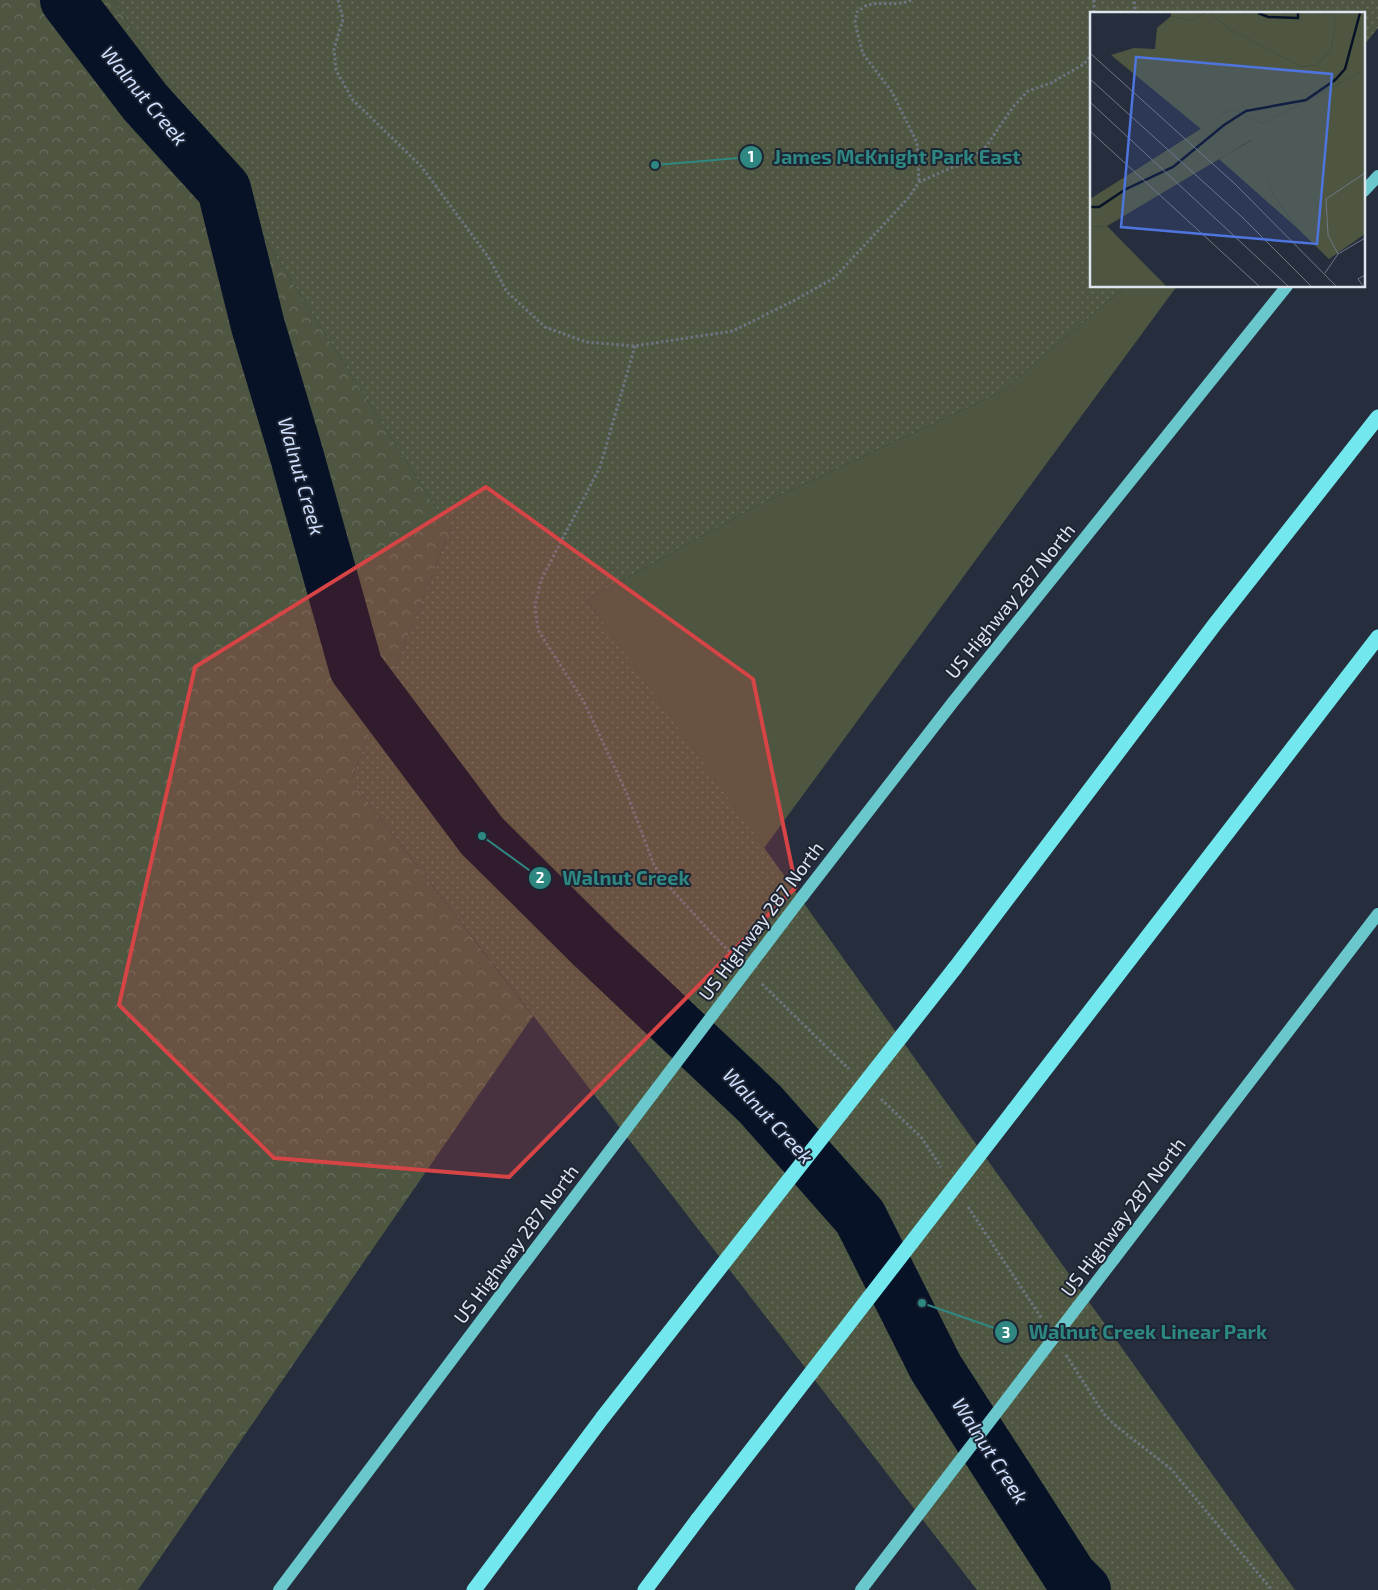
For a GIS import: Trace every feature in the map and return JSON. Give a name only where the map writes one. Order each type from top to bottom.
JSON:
[{"type":"highway","points":[[474,1590],[603,1417],[955,968],[1215,624],[1378,417]]},
{"type":"highway","points":[[645,1590],[1378,638]]},
{"type":"main road","points":[[1366,189],[1378,176]]},
{"type":"main road","name":"US Highway 287 North","points":[[279,1590],[514,1276],[802,897],[953,702],[1285,288]]},
{"type":"main road","name":"US Highway 287 North","points":[[861,1590],[1378,914]]},
{"type":"path","points":[[338,0],[343,20],[334,49],[336,70],[352,99],[421,166],[489,258],[507,292],[545,327],[586,342],[635,346],[733,330],[834,278],[909,197],[919,182],[968,161],[985,148],[1013,107],[1028,91],[1051,83],[1084,64],[1090,56]]},
{"type":"path","points":[[911,0],[898,4],[867,6],[857,12],[855,23],[863,54],[892,92],[917,143],[919,182]]},
{"type":"path","points":[[635,346],[600,468],[541,580],[535,606],[538,630],[584,702],[626,794],[654,864],[672,890],[734,956]]},
{"type":"path","points":[[762,983],[850,1070]]},
{"type":"path","points":[[879,1097],[921,1137],[942,1170]]},
{"type":"path","points":[[964,1202],[1045,1323]]},
{"type":"path","points":[[1060,1348],[1104,1414],[1116,1426],[1171,1469],[1272,1590]]},
{"type":"highlighted area","points":[[486,487],[753,679],[796,887],[509,1177],[274,1158],[119,1005],[195,667]]},
{"type":"green space","points":[[0,0],[113,0],[450,530],[351,780],[533,1016],[138,1590],[0,1590]]},
{"type":"green space","points":[[113,0],[1378,0],[1378,28],[1366,43],[1366,12],[1090,12],[1090,288],[1124,288],[1001,392],[751,509],[587,600],[1295,1590],[977,1590],[351,780],[450,530]]},
{"type":"green space","points":[[1124,288],[1176,288],[764,848],[587,600],[751,509],[1001,392]]},
{"type":"waterway","name":"Walnut Creek","points":[[67,0],[145,102],[224,189],[258,326],[296,453],[356,668],[482,836],[595,948],[760,1104],[860,1217],[936,1368],[1070,1576],[1084,1590]]},
{"type":"place","name":"James McKnight Park East","points":[[655,165]]},
{"type":"place","name":"Walnut Creek","points":[[482,836]]},
{"type":"place","name":"Walnut Creek Linear Park","points":[[922,1303]]}]
